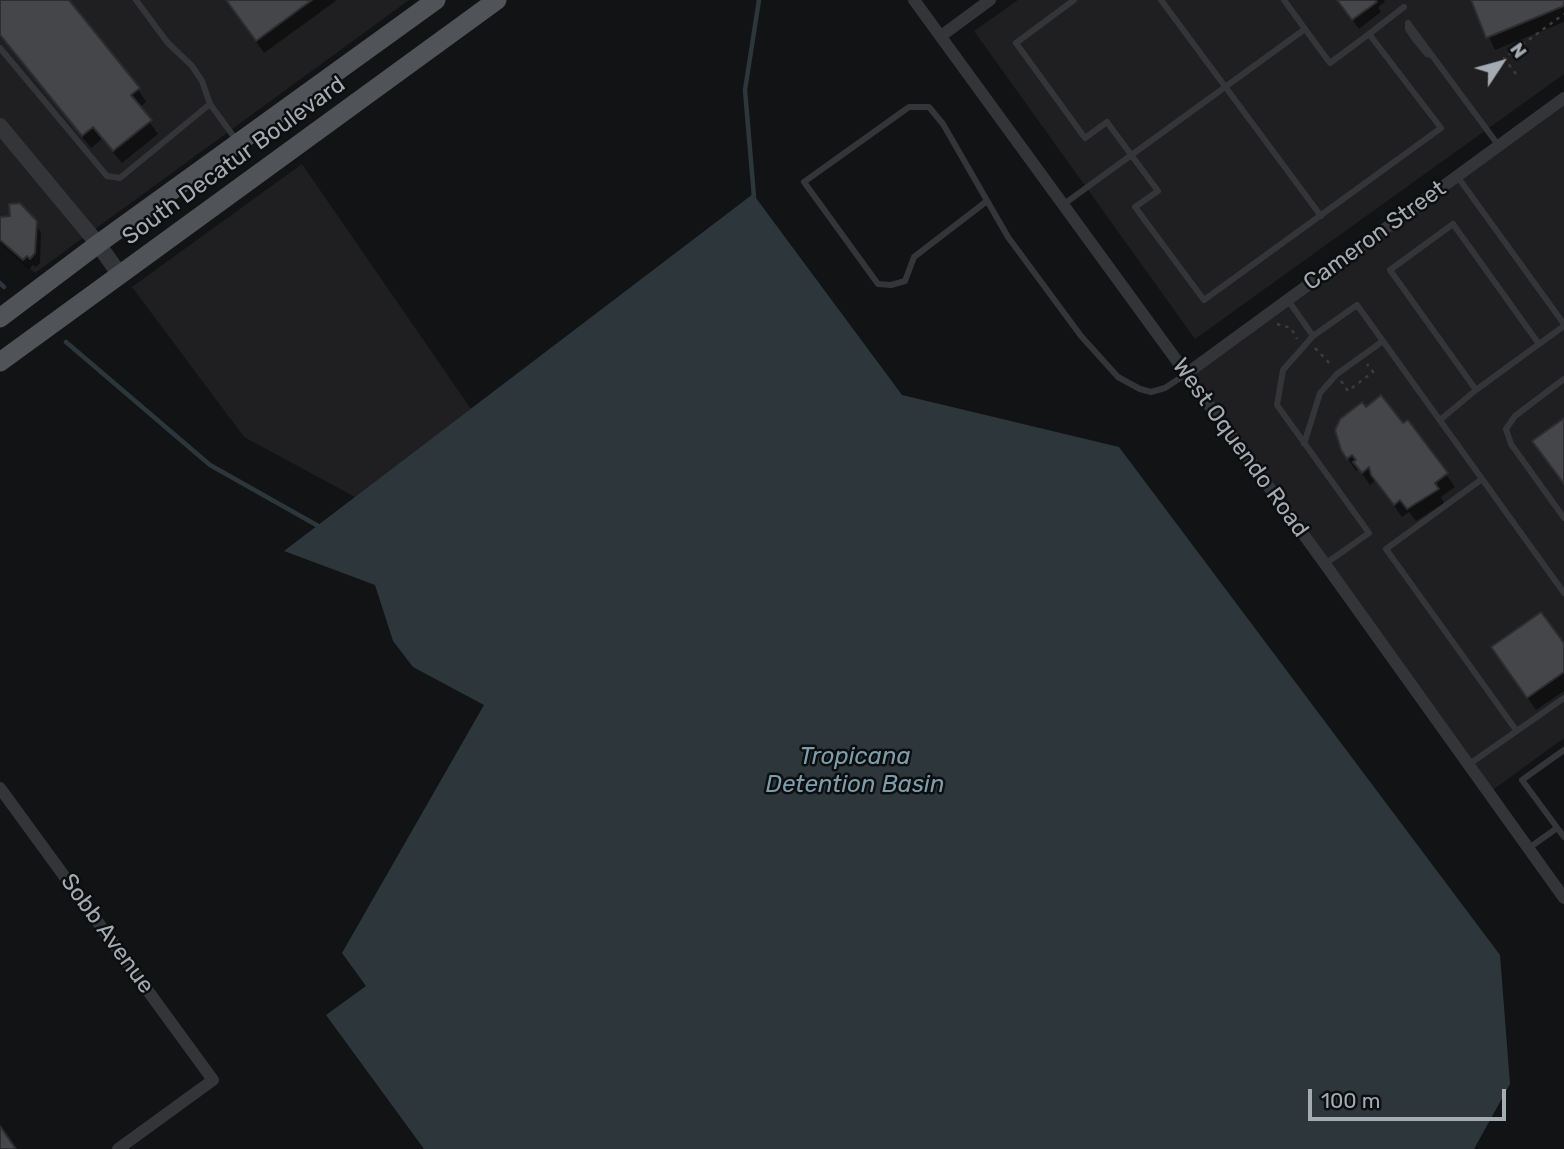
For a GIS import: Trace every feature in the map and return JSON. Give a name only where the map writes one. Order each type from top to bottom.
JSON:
[{"type":"main road","name":"South Decatur Boulevard","points":[[0,318],[436,0]]},
{"type":"main road","name":"South Decatur Boulevard","points":[[0,362],[497,0]]},
{"type":"street","name":"West Oquendo Road","points":[[914,0],[1564,898]]},
{"type":"street","points":[[941,36],[990,0]]},
{"type":"street","name":"Cameron Street","points":[[1186,374],[1564,98]]},
{"type":"street","points":[[0,126],[98,244],[120,275]]},
{"type":"street","name":"Sobb Avenue","points":[[0,789],[214,1080],[118,1149]]},
{"type":"lane","points":[[136,0],[167,42],[192,66],[202,81],[210,104],[238,142]]},
{"type":"lane","points":[[1074,0],[1016,43],[1086,138],[1108,122],[1158,191],[1135,207],[1204,300],[1441,128],[1369,34]]},
{"type":"lane","points":[[1161,0],[1321,216]]},
{"type":"lane","points":[[1284,0],[1330,63],[1404,7]]},
{"type":"lane","points":[[1431,55],[1427,54],[1408,29],[1408,23],[1499,146]]},
{"type":"lane","points":[[1064,204],[1305,29]]},
{"type":"lane","points":[[0,48],[107,176],[120,178],[210,104]]},
{"type":"lane","points":[[987,201],[914,257],[905,281],[891,285],[878,284],[804,182],[909,107],[929,107],[943,124],[987,201],[1007,237],[1082,336],[1118,377],[1151,392],[1165,388],[1186,374]]},
{"type":"lane","points":[[1440,420],[1564,325],[1457,176]]},
{"type":"lane","points":[[1476,390],[1390,270],[1453,224],[1539,344]]},
{"type":"lane","points":[[1288,300],[1313,336]]},
{"type":"lane","points":[[1325,565],[1369,533],[1277,405],[1283,370],[1313,336],[1357,305],[1564,593]]},
{"type":"lane","points":[[1304,444],[1320,393],[1337,374],[1383,341]]},
{"type":"lane","points":[[1564,379],[1515,416],[1506,429],[1511,444],[1564,518]]},
{"type":"lane","points":[[1482,479],[1386,549],[1516,730]]},
{"type":"lane","points":[[1468,765],[1564,698]]},
{"type":"lane","points":[[1564,750],[1522,780],[1564,837]]},
{"type":"lane","points":[[1528,848],[1557,828]]},
{"type":"path","points":[[1516,74],[1504,58],[1564,14]]},
{"type":"path","points":[[1277,324],[1291,328],[1297,339],[1316,349],[1349,391],[1373,372],[1362,356]]},
{"type":"shaded area","points":[[0,0],[409,0],[35,273],[0,243]]},
{"type":"shaded area","points":[[1018,0],[1564,0],[1564,74],[1195,339],[974,31]]},
{"type":"shaded area","points":[[1564,98],[1564,738],[1490,792],[1186,374]]},
{"type":"shaded area","points":[[302,164],[471,409],[355,497],[244,437],[132,287]]},
{"type":"water","name":"Tropicana Detention Basin","points":[[753,194],[902,395],[1119,447],[1500,955],[1510,1084],[1474,1149],[424,1149],[326,1015],[366,986],[342,953],[484,705],[413,667],[393,641],[375,585],[284,551]]},
{"type":"building","points":[[0,0],[69,0],[140,88],[131,95],[152,120],[113,151],[93,127],[82,136],[0,35]]},
{"type":"building","points":[[226,0],[312,0],[256,41]]},
{"type":"building","points":[[1337,0],[1375,0],[1377,2],[1352,20]]},
{"type":"building","points":[[1471,0],[1564,0],[1564,6],[1486,38]]},
{"type":"building","points":[[20,203],[37,221],[35,253],[30,259],[27,256],[23,260],[0,240],[0,217],[10,216],[9,204]]},
{"type":"building","points":[[1381,395],[1403,423],[1408,420],[1448,473],[1435,483],[1439,489],[1407,509],[1400,500],[1394,505],[1371,475],[1369,467],[1362,473],[1353,462],[1356,460],[1352,455],[1347,459],[1341,450],[1335,430],[1340,419],[1362,402],[1366,407]]},
{"type":"building","points":[[1564,418],[1564,484],[1532,441]]},
{"type":"building","points":[[1541,612],[1564,643],[1564,672],[1527,698],[1491,647]]},
{"type":"building","points":[[0,1126],[16,1149],[0,1149]]},
{"type":"waterway","points":[[754,197],[745,90],[759,0]]},
{"type":"waterway","points":[[0,283],[4,287]]},
{"type":"waterway","points":[[66,342],[210,465],[320,527]]}]
